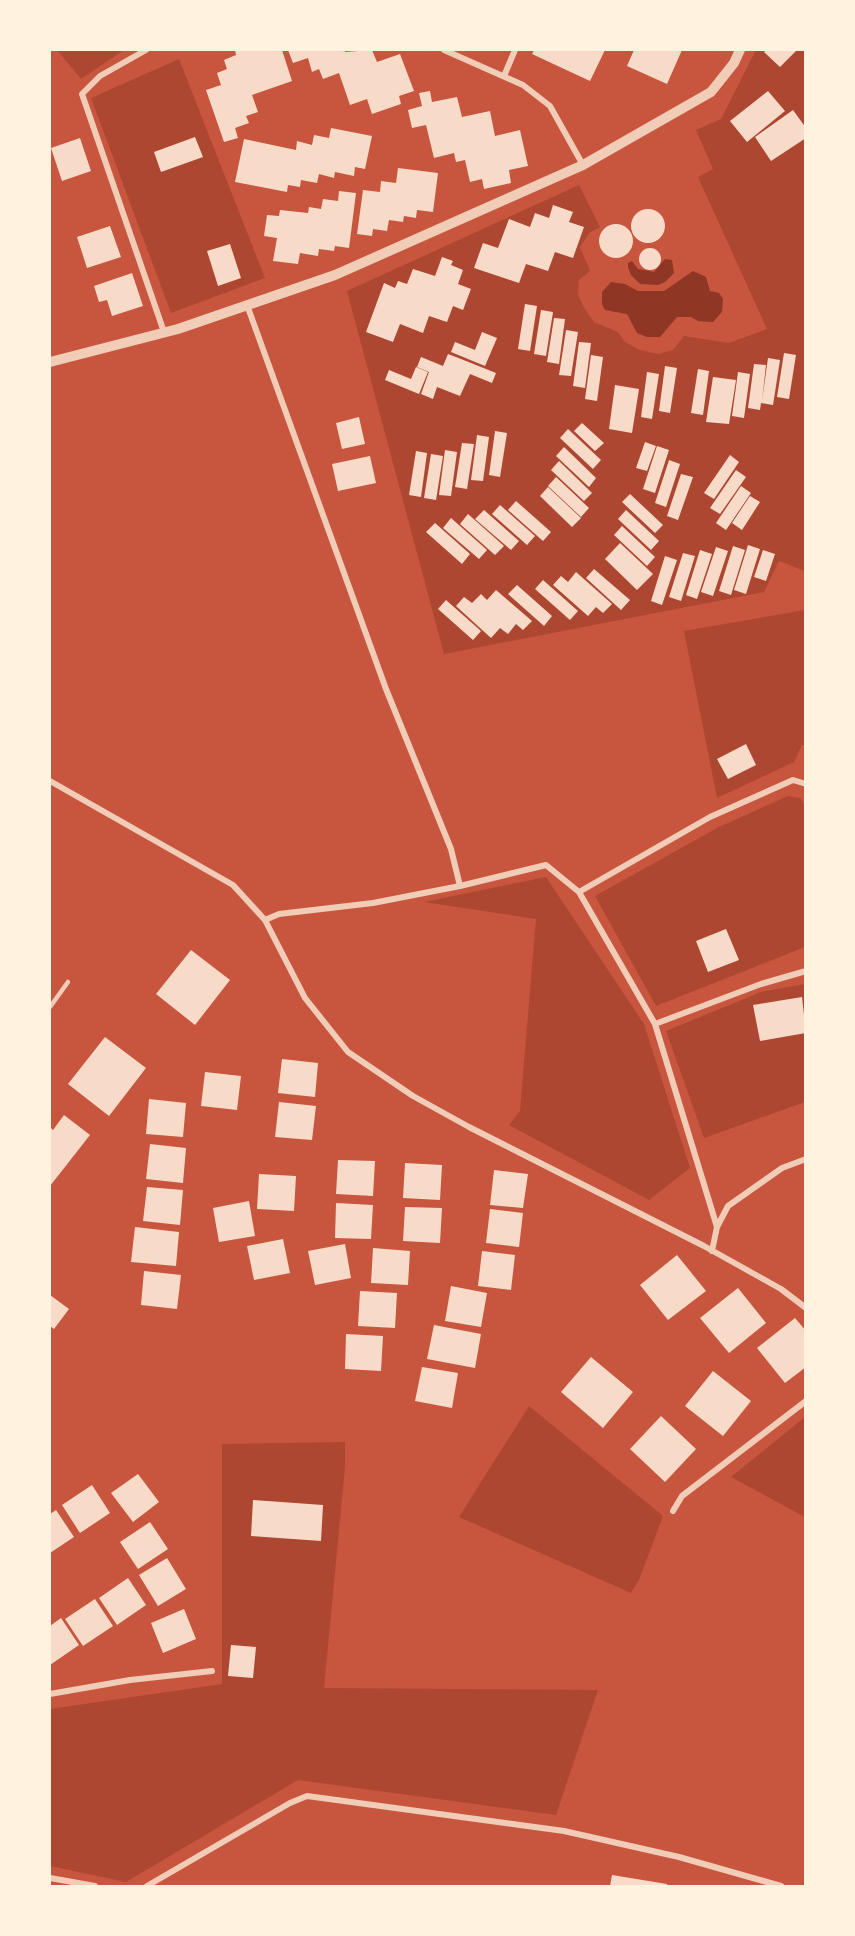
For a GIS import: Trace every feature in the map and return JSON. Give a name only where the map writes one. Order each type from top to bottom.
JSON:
[{"type":"street","points":[[146,50],[100,76],[82,94],[164,332]]},
{"type":"street","points":[[444,50],[523,85],[550,106],[583,165]]},
{"type":"street","points":[[504,76],[515,50]]},
{"type":"street","points":[[50,362],[164,332],[335,275],[583,165],[711,92],[734,63],[740,50]]},
{"type":"street","points":[[247,305],[386,689],[451,849],[460,886]]},
{"type":"street","points":[[579,892],[711,817],[793,780],[806,784]]},
{"type":"street","points":[[50,781],[234,885],[265,920],[305,998],[348,1052],[413,1096],[469,1128],[712,1251],[781,1289],[806,1308]]},
{"type":"street","points":[[265,920],[279,914],[373,903],[460,886],[546,865],[579,892],[656,1024],[717,1227]]},
{"type":"street","points":[[656,1024],[761,984],[806,971]]},
{"type":"street","points":[[712,1251],[717,1227],[728,1206],[782,1167],[806,1159]]},
{"type":"street","points":[[673,1511],[682,1496],[806,1401]]},
{"type":"street","points":[[50,1694],[130,1680],[212,1671]]},
{"type":"street","points":[[147,1887],[290,1803],[307,1796],[564,1831],[679,1857],[781,1887]]},
{"type":"street","points":[[50,1878],[95,1887]]},
{"type":"lane","points":[[50,1007],[68,982]]},
{"type":"shaded area","points":[[57,50],[124,50],[81,79]]},
{"type":"shaded area","points":[[756,50],[805,50],[805,571],[779,561],[764,592],[444,654],[347,291],[579,185],[600,227],[589,233],[580,247],[590,271],[579,280],[578,294],[594,322],[618,332],[625,342],[640,350],[658,354],[673,350],[684,336],[729,343],[767,329],[698,177],[713,169],[696,130],[721,119]]},
{"type":"shaded area","points":[[179,59],[265,278],[171,313],[91,98]]},
{"type":"shaded area","points":[[665,259],[672,260],[674,273],[658,285],[640,284],[631,275],[628,267],[628,263],[632,261],[638,269],[654,272]]},
{"type":"shaded area","points":[[693,271],[706,277],[710,291],[719,293],[723,299],[722,312],[713,322],[698,321],[691,317],[677,317],[660,337],[647,337],[637,333],[627,314],[605,310],[602,304],[602,292],[611,282],[625,284],[638,291],[664,291]]},
{"type":"shaded area","points":[[805,610],[805,745],[802,745],[794,762],[717,798],[684,631]]},
{"type":"shaded area","points":[[788,796],[801,798],[806,810],[805,947],[656,1006],[595,896],[719,827]]},
{"type":"shaded area","points":[[546,877],[644,1024],[690,1168],[649,1200],[509,1125],[520,1111],[536,919],[424,902]]},
{"type":"shaded area","points":[[805,984],[805,1102],[704,1138],[666,1031],[761,992]]},
{"type":"shaded area","points":[[529,1406],[663,1516],[639,1580],[631,1593],[459,1517]]},
{"type":"shaded area","points":[[805,1417],[805,1517],[731,1477]]},
{"type":"shaded area","points":[[345,1442],[345,1467],[324,1688],[598,1690],[556,1815],[298,1780],[126,1882],[50,1866],[50,1709],[222,1684],[222,1444]]},
{"type":"building","points":[[235,50],[282,50],[292,81],[252,95],[258,112],[246,116],[249,123],[235,128],[238,138],[224,142],[206,90],[221,85],[217,73],[227,69],[224,60],[236,55]]},
{"type":"building","points":[[288,50],[344,50],[345,52],[372,50],[377,62],[400,54],[414,91],[399,96],[401,104],[372,114],[367,99],[350,105],[339,73],[323,79],[319,69],[312,72],[308,58],[293,63]]},
{"type":"building","points":[[534,50],[605,50],[590,81],[532,54]]},
{"type":"building","points":[[634,50],[682,50],[667,84],[627,66]]},
{"type":"building","points":[[766,50],[797,50],[780,67],[764,52]]},
{"type":"building","points":[[430,91],[432,102],[457,97],[462,117],[490,111],[495,136],[520,130],[528,166],[509,170],[511,183],[484,189],[482,179],[470,182],[465,160],[456,162],[454,153],[434,158],[426,125],[412,128],[408,110],[422,106],[419,93]]},
{"type":"building","points":[[768,91],[785,111],[747,142],[730,121]]},
{"type":"building","points":[[793,110],[806,128],[806,138],[771,161],[755,137]]},
{"type":"building","points":[[331,128],[372,136],[365,169],[355,167],[354,176],[335,172],[334,178],[319,174],[317,183],[301,180],[300,187],[288,185],[287,192],[235,182],[244,139],[296,150],[297,141],[312,145],[314,135],[329,138]]},
{"type":"building","points":[[195,137],[203,157],[161,172],[154,152]]},
{"type":"building","points":[[80,138],[91,171],[62,181],[51,148]]},
{"type":"building","points":[[398,168],[438,173],[433,212],[417,210],[416,218],[404,216],[403,222],[389,220],[387,231],[373,229],[372,236],[357,234],[363,190],[380,192],[381,181],[396,183]]},
{"type":"building","points":[[339,191],[356,193],[349,248],[335,246],[334,251],[319,249],[318,256],[300,253],[298,264],[273,261],[277,238],[264,236],[267,215],[279,216],[280,210],[308,213],[309,207],[321,209],[323,199],[338,201]]},
{"type":"building","points":[[553,205],[573,212],[569,222],[584,227],[573,258],[555,252],[548,271],[526,264],[519,283],[474,268],[483,243],[498,248],[509,219],[530,227],[535,213],[549,218]]},
{"type":"building","points":[[648,209],[660,214],[665,226],[660,238],[648,243],[636,238],[631,226],[636,214]]},
{"type":"building","points":[[616,224],[628,229],[633,241],[628,253],[616,258],[604,253],[599,241],[604,229]]},
{"type":"building","points":[[110,226],[121,257],[87,268],[77,237]]},
{"type":"building","points":[[230,244],[241,278],[218,286],[207,251]]},
{"type":"building","points":[[646,248],[654,248],[661,255],[661,263],[654,270],[646,270],[639,263],[639,255]]},
{"type":"building","points":[[442,257],[453,261],[451,265],[463,270],[458,284],[471,289],[463,310],[453,306],[447,322],[429,316],[423,333],[400,324],[393,342],[366,332],[384,283],[395,288],[398,281],[407,284],[413,269],[435,276]]},
{"type":"building","points":[[132,273],[143,306],[112,316],[107,300],[99,302],[94,286]]},
{"type":"building","points":[[525,304],[537,306],[530,351],[518,349]]},
{"type":"building","points":[[541,310],[553,312],[546,356],[534,354]]},
{"type":"building","points":[[554,318],[565,319],[559,364],[547,362]]},
{"type":"building","points":[[566,330],[578,332],[571,376],[559,375]]},
{"type":"building","points":[[482,332],[497,338],[485,366],[451,352],[455,342],[475,350]]},
{"type":"building","points":[[579,342],[591,343],[585,388],[573,386]]},
{"type":"building","points":[[784,353],[796,355],[789,399],[777,397]]},
{"type":"building","points":[[448,354],[496,373],[492,383],[470,374],[460,396],[437,387],[433,399],[421,394],[429,372],[417,367],[421,357],[443,366]]},
{"type":"building","points":[[591,355],[603,357],[597,401],[585,399]]},
{"type":"building","points":[[768,358],[780,360],[773,405],[761,403],[760,410],[748,408],[754,364],[766,365],[762,401]]},
{"type":"building","points":[[665,366],[677,368],[670,413],[659,411]]},
{"type":"building","points":[[416,367],[428,372],[419,394],[385,380],[389,370],[411,379]]},
{"type":"building","points":[[698,369],[709,371],[703,415],[691,413]]},
{"type":"building","points":[[647,372],[659,374],[652,419],[641,417]]},
{"type":"building","points":[[738,372],[750,374],[744,418],[732,416]]},
{"type":"building","points":[[713,377],[736,380],[729,424],[706,422]]},
{"type":"building","points":[[615,385],[639,389],[632,433],[609,429]]},
{"type":"building","points":[[359,417],[365,444],[342,449],[336,423]]},
{"type":"building","points":[[582,423],[604,443],[595,451],[574,431]]},
{"type":"building","points":[[568,429],[601,460],[593,469],[560,438]]},
{"type":"building","points":[[495,431],[507,433],[500,477],[489,475]]},
{"type":"building","points":[[477,435],[489,437],[483,481],[471,480]]},
{"type":"building","points":[[645,442],[656,446],[647,471],[636,468]]},
{"type":"building","points":[[462,443],[474,444],[467,489],[455,487]]},
{"type":"building","points":[[657,446],[669,450],[655,493],[643,489]]},
{"type":"building","points":[[564,447],[596,478],[589,487],[556,456]]},
{"type":"building","points":[[445,450],[457,452],[451,496],[439,495]]},
{"type":"building","points":[[416,451],[427,453],[421,497],[409,495]]},
{"type":"building","points":[[431,454],[443,456],[436,500],[424,498]]},
{"type":"building","points":[[730,455],[739,462],[714,499],[704,493]]},
{"type":"building","points":[[370,456],[376,483],[338,491],[332,464]]},
{"type":"building","points":[[669,460],[680,464],[666,507],[655,503]]},
{"type":"building","points":[[559,461],[592,493],[584,501],[551,470]]},
{"type":"building","points":[[736,470],[746,477],[720,514],[710,508]]},
{"type":"building","points":[[681,474],[693,477],[678,520],[667,516]]},
{"type":"building","points":[[556,477],[589,508],[581,517],[548,486]]},
{"type":"building","points":[[741,486],[751,493],[726,530],[716,523]]},
{"type":"building","points":[[548,487],[581,518],[572,527],[540,496]]},
{"type":"building","points":[[630,494],[663,525],[655,533],[622,502]]},
{"type":"building","points":[[750,496],[760,502],[742,530],[732,523]]},
{"type":"building","points":[[516,501],[551,532],[543,541],[508,510]]},
{"type":"building","points":[[500,505],[535,536],[527,545],[492,514]]},
{"type":"building","points":[[484,510],[519,541],[511,550],[475,519]]},
{"type":"building","points":[[626,510],[659,541],[651,550],[618,519]]},
{"type":"building","points":[[468,514],[504,546],[495,555],[460,524]]},
{"type":"building","points":[[451,518],[487,550],[479,559],[443,528]]},
{"type":"building","points":[[435,523],[470,554],[462,564],[426,532]]},
{"type":"building","points":[[622,526],[655,557],[647,566],[614,535]]},
{"type":"building","points":[[620,543],[653,574],[637,590],[605,559]]},
{"type":"building","points":[[748,545],[760,549],[746,594],[734,590]]},
{"type":"building","points":[[733,546],[745,550],[731,595],[719,591]]},
{"type":"building","points":[[716,547],[728,551],[713,596],[701,592]]},
{"type":"building","points":[[700,550],[712,554],[697,599],[686,595]]},
{"type":"building","points":[[763,550],[775,554],[766,581],[754,577]]},
{"type":"building","points":[[683,553],[695,556],[681,601],[669,597]]},
{"type":"building","points":[[665,556],[677,560],[662,605],[651,601]]},
{"type":"building","points":[[594,569],[630,600],[621,610],[586,578]]},
{"type":"building","points":[[576,572],[612,604],[603,613],[596,607],[588,616],[553,585],[561,576],[568,582]]},
{"type":"building","points":[[543,580],[578,611],[570,620],[535,589]]},
{"type":"building","points":[[517,585],[552,616],[544,626],[508,594]]},
{"type":"building","points":[[496,590],[532,621],[523,630],[516,624],[508,634],[500,628],[491,638],[456,606],[464,597],[472,603],[481,594],[487,600]]},
{"type":"building","points":[[446,600],[481,631],[473,640],[438,609]]},
{"type":"building","points":[[746,744],[756,765],[728,779],[717,759]]},
{"type":"building","points":[[726,929],[739,960],[708,972],[696,941]]},
{"type":"building","points":[[191,950],[230,980],[195,1025],[156,994]]},
{"type":"building","points":[[802,997],[806,1033],[760,1041],[753,1005]]},
{"type":"building","points":[[105,1037],[146,1068],[109,1116],[68,1084]]},
{"type":"building","points":[[282,1059],[318,1063],[315,1097],[278,1093]]},
{"type":"building","points":[[205,1072],[241,1076],[237,1110],[201,1106]]},
{"type":"building","points":[[149,1099],[186,1103],[183,1137],[146,1134]]},
{"type":"building","points":[[279,1102],[316,1106],[312,1140],[275,1137]]},
{"type":"building","points":[[64,1115],[90,1135],[50,1186],[50,1127],[53,1130]]},
{"type":"building","points":[[150,1144],[186,1148],[183,1183],[146,1179]]},
{"type":"building","points":[[338,1160],[375,1161],[373,1196],[336,1194]]},
{"type":"building","points":[[405,1163],[442,1165],[440,1200],[403,1198]]},
{"type":"building","points":[[494,1170],[528,1174],[523,1208],[490,1205]]},
{"type":"building","points":[[259,1174],[296,1176],[294,1211],[257,1209]]},
{"type":"building","points":[[147,1187],[183,1190],[180,1225],[143,1221]]},
{"type":"building","points":[[249,1201],[255,1236],[219,1242],[213,1208]]},
{"type":"building","points":[[336,1203],[373,1205],[371,1239],[335,1238]]},
{"type":"building","points":[[405,1207],[442,1208],[440,1243],[403,1241]]},
{"type":"building","points":[[490,1209],[523,1213],[519,1247],[486,1243]]},
{"type":"building","points":[[135,1227],[179,1232],[176,1266],[131,1262]]},
{"type":"building","points":[[283,1239],[290,1273],[254,1280],[247,1246]]},
{"type":"building","points":[[345,1244],[351,1278],[315,1285],[308,1251]]},
{"type":"building","points":[[373,1248],[410,1251],[408,1285],[371,1283]]},
{"type":"building","points":[[482,1251],[515,1255],[511,1290],[478,1286]]},
{"type":"building","points":[[677,1255],[706,1291],[668,1320],[640,1285]]},
{"type":"building","points":[[144,1271],[181,1275],[177,1309],[141,1305]]},
{"type":"building","points":[[451,1286],[487,1293],[481,1327],[445,1321]]},
{"type":"building","points":[[738,1288],[766,1323],[729,1353],[700,1318]]},
{"type":"building","points":[[360,1291],[397,1293],[395,1328],[358,1326]]},
{"type":"building","points":[[50,1295],[69,1309],[54,1329],[50,1326]]},
{"type":"building","points":[[795,1318],[806,1331],[806,1367],[785,1383],[757,1348]]},
{"type":"building","points":[[434,1325],[481,1334],[475,1368],[427,1359]]},
{"type":"building","points":[[346,1334],[383,1336],[381,1371],[345,1369]]},
{"type":"building","points":[[591,1357],[633,1392],[603,1428],[561,1392]]},
{"type":"building","points":[[422,1367],[458,1373],[452,1408],[415,1401]]},
{"type":"building","points":[[713,1371],[751,1401],[723,1436],[685,1406]]},
{"type":"building","points":[[661,1416],[696,1449],[665,1482],[630,1449]]},
{"type":"building","points":[[138,1474],[159,1502],[133,1522],[111,1493]]},
{"type":"building","points":[[92,1485],[110,1513],[80,1533],[62,1505]]},
{"type":"building","points":[[253,1500],[323,1505],[321,1541],[251,1536]]},
{"type":"building","points":[[56,1510],[74,1537],[50,1553],[50,1514]]},
{"type":"building","points":[[150,1522],[168,1549],[138,1569],[120,1542]]},
{"type":"building","points":[[167,1558],[186,1589],[158,1606],[139,1575]]},
{"type":"building","points":[[128,1578],[146,1605],[117,1625],[99,1598]]},
{"type":"building","points":[[95,1599],[113,1626],[83,1646],[65,1619]]},
{"type":"building","points":[[184,1609],[196,1639],[163,1653],[151,1623]]},
{"type":"building","points":[[61,1618],[79,1645],[50,1665],[50,1626]]},
{"type":"building","points":[[231,1645],[256,1647],[253,1678],[228,1676]]},
{"type":"building","points":[[612,1875],[667,1884],[667,1886],[610,1886]]}]
